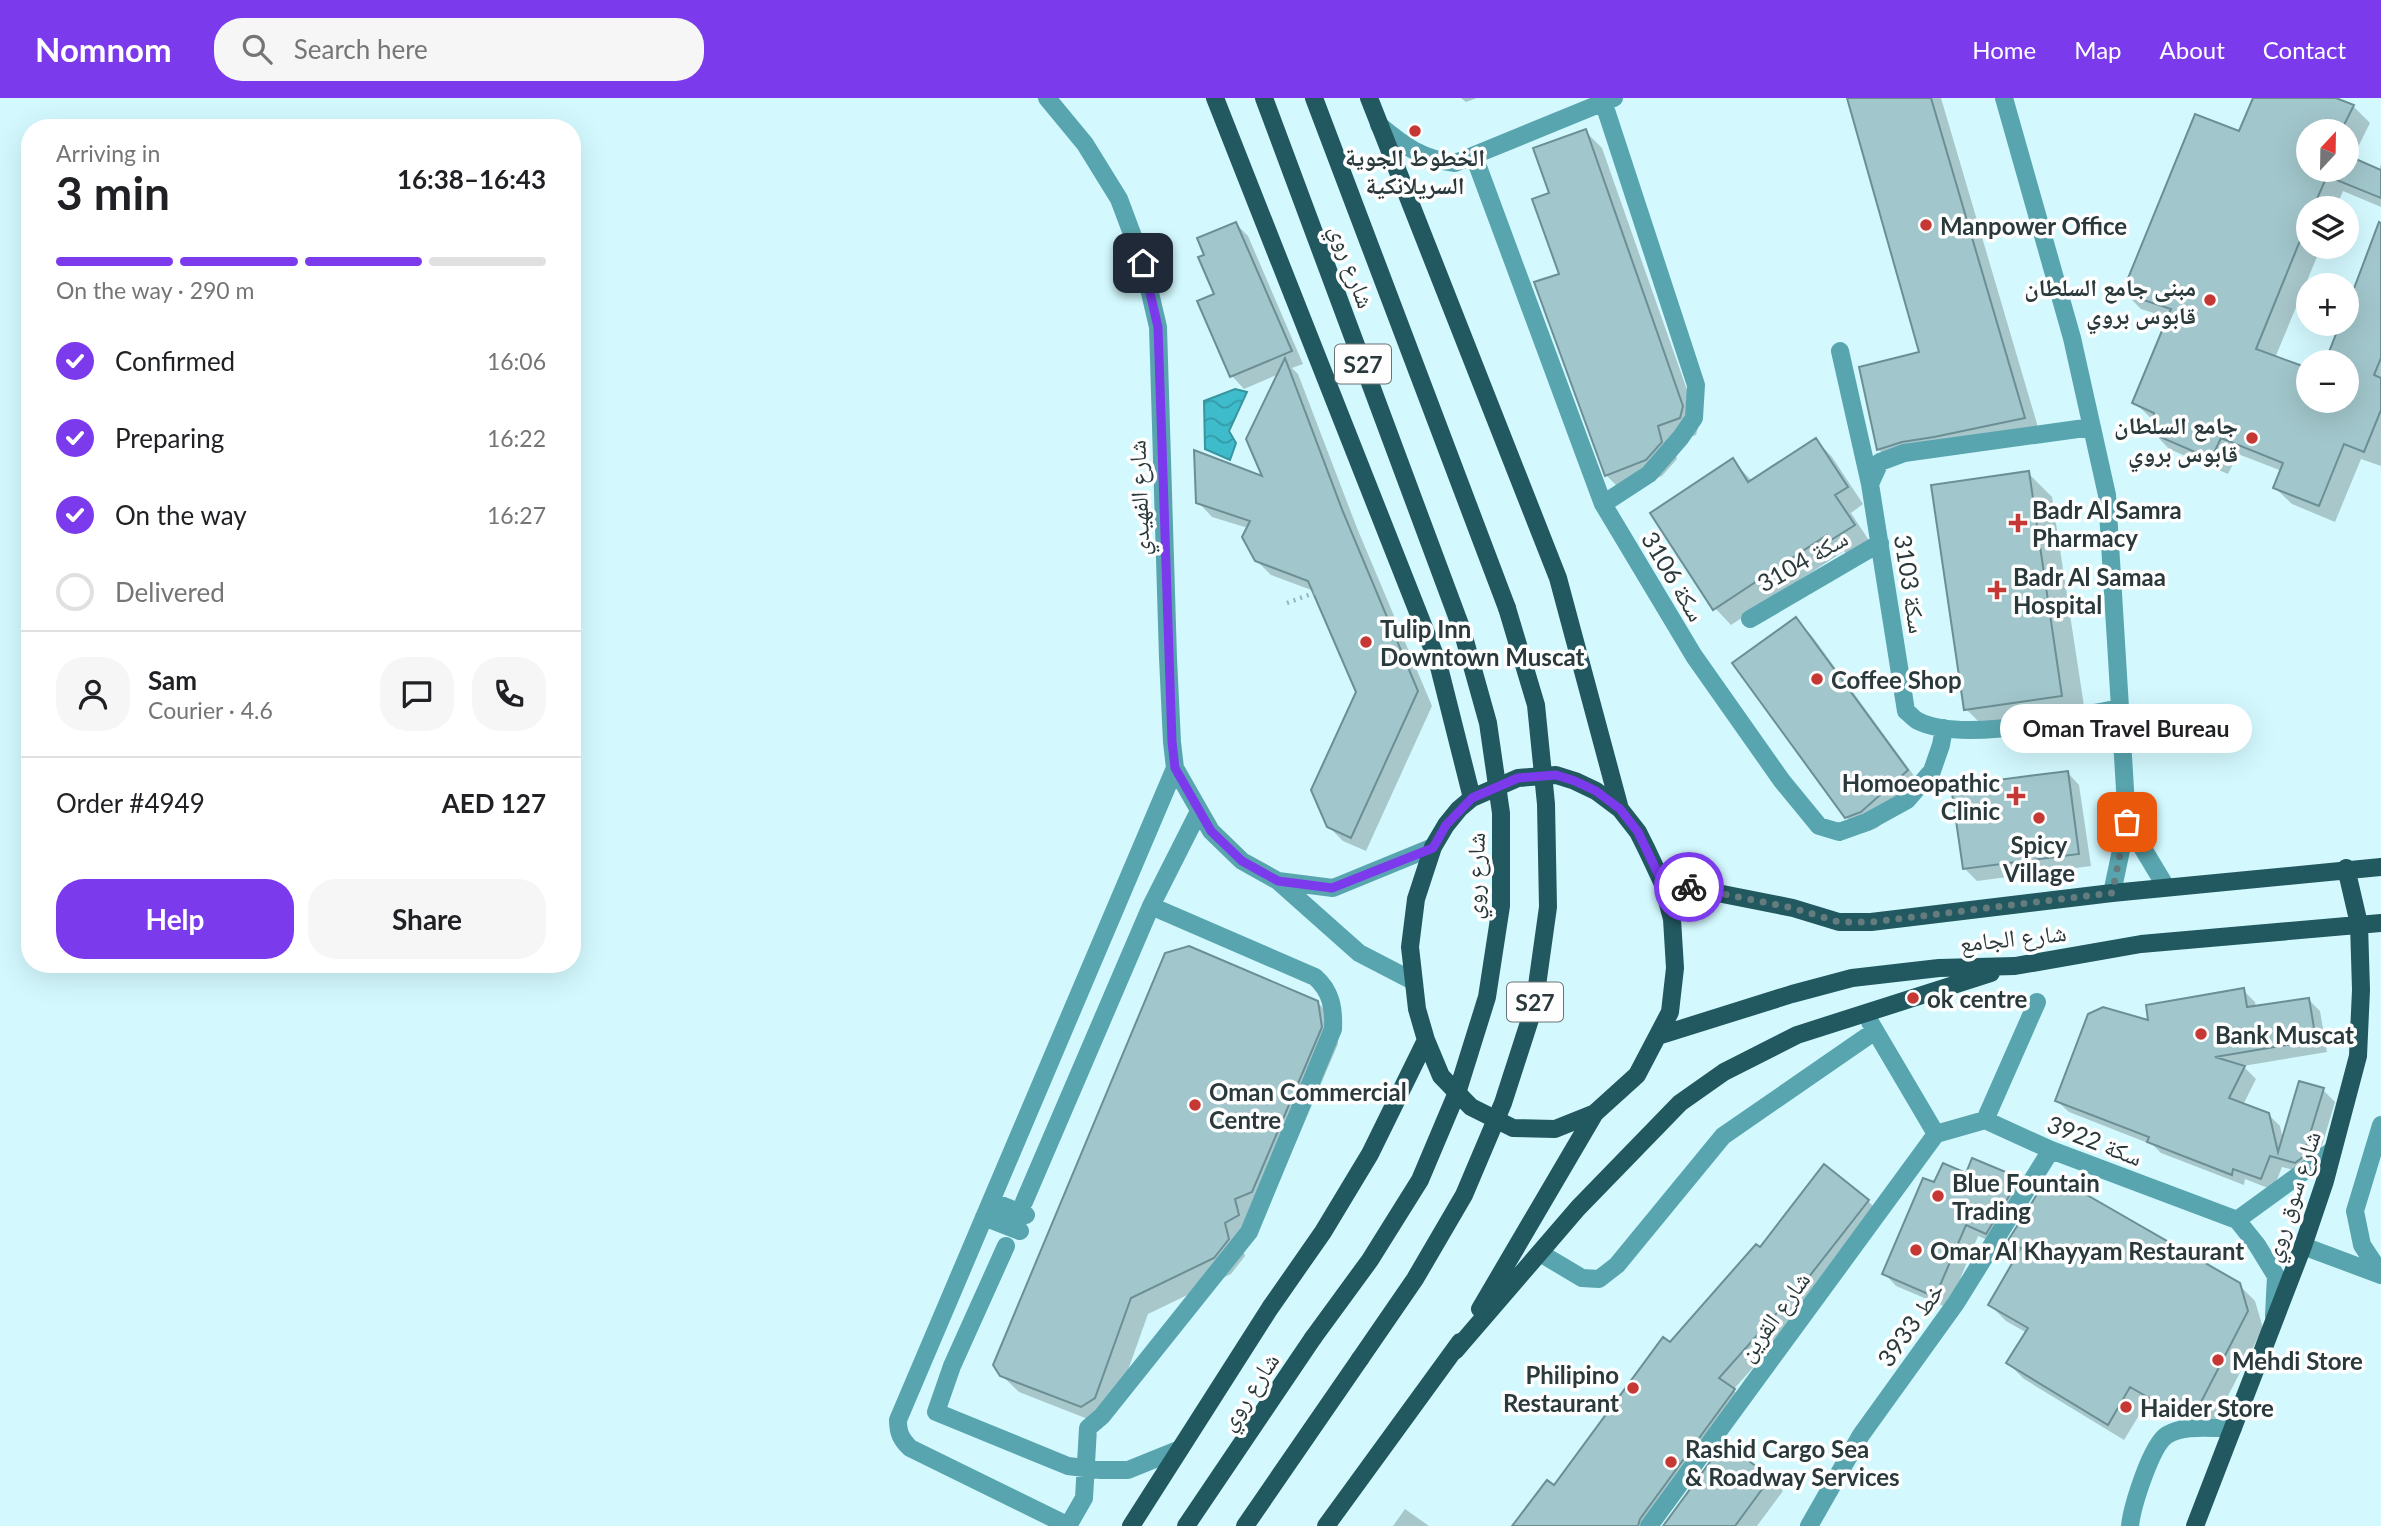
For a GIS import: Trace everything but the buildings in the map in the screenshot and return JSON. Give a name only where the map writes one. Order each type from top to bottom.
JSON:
[{"type":"main road","points":[[1215,98],[1438,663],[1472,798]]},
{"type":"main road","name":"شارع روي","points":[[1186,1526],[1313,1338],[1370,1260],[1420,1180],[1458,1090],[1487,997],[1501,906],[1501,813],[1488,723],[1462,630],[1264,98]]},
{"type":"main road","name":"شارع روي","points":[[1245,1526],[1415,1279],[1464,1195],[1503,1103],[1534,1007],[1548,907],[1546,804],[1536,705],[1507,608],[1314,98]]},
{"type":"main road","points":[[1369,98],[1558,578],[1620,809]]},
{"type":"main road","points":[[1455,1350],[1595,1113],[1637,1075],[1670,1012],[1675,968],[1672,919],[1662,882],[1638,832],[1620,809],[1596,791],[1556,775],[1518,778],[1472,798],[1446,825],[1433,848],[1416,899],[1410,947],[1417,1009],[1441,1076],[1471,1107],[1513,1128],[1555,1129],[1595,1113]]},
{"type":"main road","name":"شارع الجامع","points":[[1662,882],[1793,908],[1839,922],[1871,922],[2166,887],[2381,867]]},
{"type":"main road","name":"شارع سوق روي","points":[[2195,1526],[2303,1245],[2333,1150],[2358,1056],[2361,969],[2359,924],[2346,869]]},
{"type":"main road","name":"شارع الجامع","points":[[1658,1036],[1792,993],[1852,978],[1939,968],[2015,966],[2141,944],[2381,923]]},
{"type":"main road","points":[[1326,1526],[1455,1350],[1578,1208],[1680,1103],[1724,1072],[1797,1035],[2015,966]]},
{"type":"main road","points":[[1131,1526],[1269,1308],[1323,1232],[1370,1154],[1426,1040]]},
{"type":"street","name":"شارع الفهيدي","points":[[1047,98],[1085,144],[1119,199],[1143,263],[1158,327],[1169,680],[1175,768],[1211,831],[1242,861],[1278,881],[1359,953],[1413,981]]},
{"type":"street","points":[[2004,98],[2072,338],[2107,495],[2127,822],[2112,893]]},
{"type":"street","points":[[1379,125],[1403,145],[1433,160],[1455,163],[1607,100],[1696,385],[1694,418],[1681,437],[1649,474],[1603,503]]},
{"type":"street","name":"سكة 3106","points":[[1474,156],[1603,503],[1694,656],[1782,780],[1819,826],[1839,832],[1867,822],[1907,800],[1932,771],[1944,728]]},
{"type":"street","name":"سكة 3103","points":[[1840,351],[1870,484],[1906,711],[1918,721],[1944,728],[1988,731],[2120,708]]},
{"type":"street","points":[[1870,484],[1880,462],[1904,453],[2092,427]]},
{"type":"street","name":"سكة 3104","points":[[1750,620],[1880,543]]},
{"type":"street","points":[[1151,906],[1315,977],[1326,987],[1334,1016],[1333,1029],[1249,1232],[1102,1416],[1088,1428],[1084,1497],[1069,1526],[910,1448],[902,1440],[898,1430],[901,1411],[1175,768]]},
{"type":"street","points":[[987,1209],[1023,1216],[1151,906],[1199,811]]},
{"type":"street","points":[[2127,822],[2166,887]]},
{"type":"street","name":"شارع الفهيدي","points":[[1278,881],[1332,888],[1433,848]]},
{"type":"street","points":[[1864,1012],[1936,1134],[1985,1120],[2037,1002]]},
{"type":"street","points":[[1540,1253],[1582,1278],[1599,1279],[1617,1265],[1723,1136],[1875,1031]]},
{"type":"street","name":"سكة 3922","points":[[1985,1120],[2051,1150],[2238,1220]]},
{"type":"street","points":[[2381,1125],[2355,1211],[2361,1245],[2381,1274]]},
{"type":"street","name":"شارع القرين","points":[[1649,1526],[1936,1134]]},
{"type":"street","name":"3933 خط","points":[[1809,1526],[1861,1435],[1956,1303],[2051,1150]]},
{"type":"street","points":[[2274,1322],[2276,1276],[2238,1220],[2333,1150]]},
{"type":"street","points":[[2303,1245],[2381,1274]]},
{"type":"street","points":[[1006,1246],[952,1366],[936,1412],[1068,1466],[1087,1469],[1128,1470],[1180,1450]]},
{"type":"street","points":[[2130,1526],[2132,1513],[2155,1451],[2165,1436],[2182,1429],[2233,1428]]},
{"type":"path","points":[[1287,603],[1314,593]]},
{"type":"water","points":[[1235,389],[1247,392],[1229,431],[1236,443],[1230,460],[1205,449],[1204,401]]},
{"type":"way so far","points":[[1689,887],[1793,908],[1839,922],[1871,922],[2112,893],[2127,822]]},
{"type":"place","name":"الخطوط الجوية السريلانكية","points":[[1415,131]]},
{"type":"place","name":"Manpower Office","points":[[1926,225]]},
{"type":"place","name":"مبنى جامع السلطان قابوس بروي","points":[[2210,300]]},
{"type":"place","name":"جامع السلطان قابوس بروي","points":[[2252,438]]},
{"type":"place","name":"Badr Al Samra Pharmacy","points":[[2018,523]]},
{"type":"place","name":"Badr Al Samaa Hospital","points":[[1997,590]]},
{"type":"place","name":"Tulip Inn Downtown Muscat","points":[[1366,642]]},
{"type":"place","name":"Coffee Shop","points":[[1817,679]]},
{"type":"place","name":"Homoeopathic Clinic","points":[[2016,796]]},
{"type":"place","name":"Spicy Village","points":[[2039,818]]},
{"type":"place","name":"Oman Travel Bureau","points":[[2127,822]]},
{"type":"place","name":"ok centre","points":[[1913,998]]},
{"type":"place","name":"Bank Muscat","points":[[2201,1034]]},
{"type":"place","name":"Oman Commercial Centre","points":[[1195,1105]]},
{"type":"place","name":"Blue Fountain Trading","points":[[1938,1196]]},
{"type":"place","name":"Omar Al Khayyam Restaurant","points":[[1916,1250]]},
{"type":"place","name":"Mehdi Store","points":[[2218,1360]]},
{"type":"place","name":"Philipino Restaurant","points":[[1633,1388]]},
{"type":"place","name":"Haider Store","points":[[2126,1407]]},
{"type":"place","name":"Rashid Cargo Sea & Roadway Services","points":[[1671,1462]]},
{"type":"route","points":[[1143,263],[1158,327],[1163,537],[1175,768],[1211,831],[1242,861],[1278,881],[1332,888],[1433,848],[1446,825],[1472,798],[1518,778],[1556,775],[1596,791],[1620,809],[1638,832],[1662,882],[1689,887]]}]
